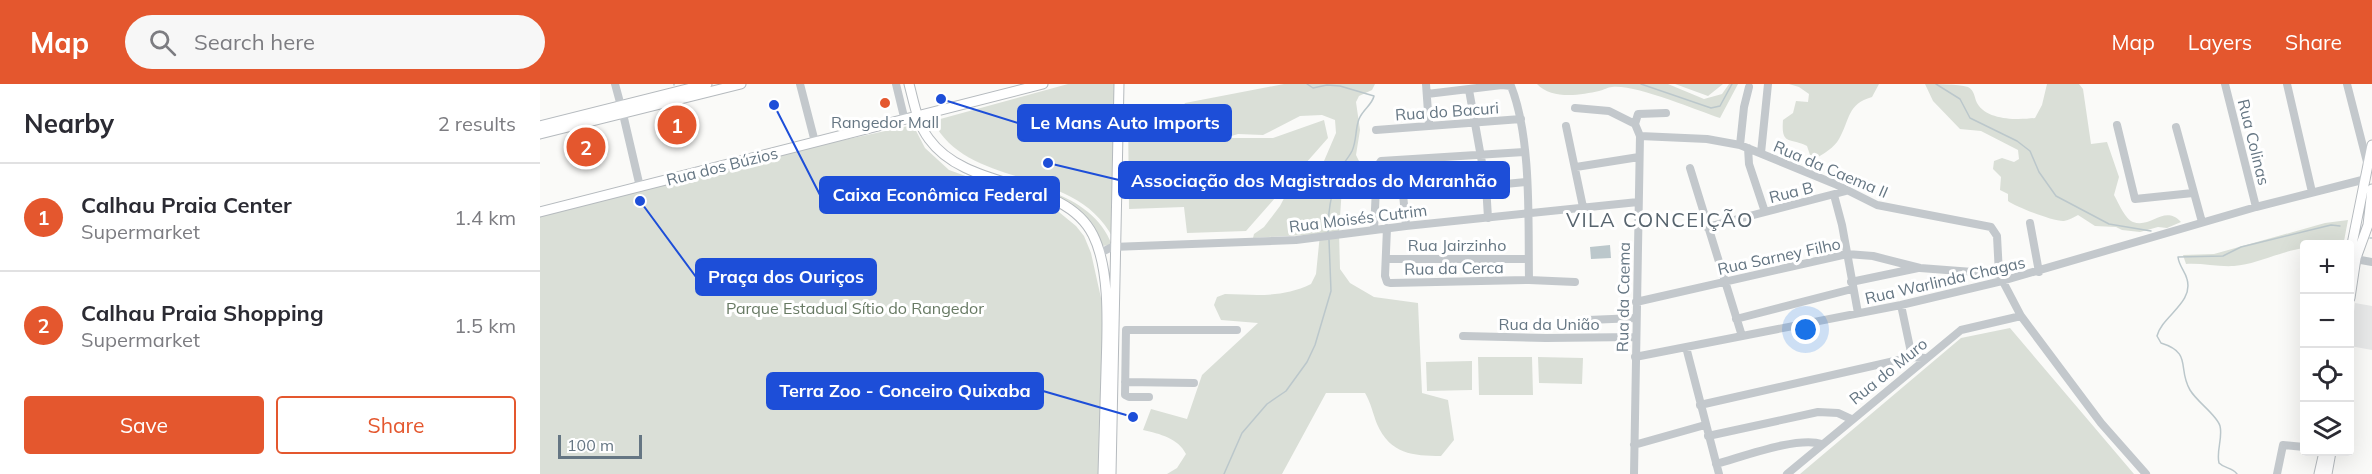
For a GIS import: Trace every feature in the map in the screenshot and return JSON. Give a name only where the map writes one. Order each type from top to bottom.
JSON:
[{"type":"main road","points":[[540,134],[707,84]]},
{"type":"main road","points":[[540,126],[741,84]]},
{"type":"main road","points":[[909,84],[924,132],[933,144],[956,163],[977,173],[1057,201],[1072,209],[1089,227],[1100,253],[1107,305],[1103,474]]},
{"type":"main road","name":"Rua dos Búzios","points":[[540,212],[905,121],[1043,84]]},
{"type":"main road","points":[[1111,474],[1119,84]]},
{"type":"main road","points":[[2354,246],[2372,145]]},
{"type":"main road","points":[[2354,253],[2370,225],[2372,189]]},
{"type":"main road","points":[[2319,474],[2323,456]]},
{"type":"main road","points":[[2327,474],[2330,456]]},
{"type":"street","points":[[615,84],[640,188]]},
{"type":"street","points":[[800,84],[815,142]]},
{"type":"street","points":[[896,84],[905,121]]},
{"type":"street","points":[[1426,84],[1429,126]]},
{"type":"street","points":[[1761,153],[1768,84]]},
{"type":"street","name":"Rua Colinas","points":[[2225,84],[2256,207]]},
{"type":"street","points":[[2286,84],[2312,192]]},
{"type":"street","points":[[2347,84],[2369,166]]},
{"type":"street","points":[[1427,94],[1502,85],[1511,87],[1521,120],[1524,152],[1529,280]]},
{"type":"street","points":[[1749,87],[1744,107],[1744,146],[1765,212]]},
{"type":"street","points":[[1469,90],[1486,185],[1488,218]]},
{"type":"street","points":[[1575,108],[1617,113],[1635,124],[1638,114],[1666,113]]},
{"type":"street","name":"Rua do Bacuri","points":[[1376,130],[1521,120]]},
{"type":"street","name":"Rua da Caema","points":[[1634,474],[1640,136],[1635,124]]},
{"type":"street","points":[[2117,125],[2135,199],[2193,193]]},
{"type":"street","points":[[1566,126],[1583,207]]},
{"type":"street","points":[[2176,127],[2202,222]]},
{"type":"street","name":"Rua da Caema II","points":[[1640,136],[1707,140],[1744,146],[1835,184],[1871,203],[1887,208],[1991,226],[1997,236],[2001,278]]},
{"type":"street","points":[[1374,230],[1378,164],[1381,161],[1524,152]]},
{"type":"street","points":[[1576,167],[1639,157]]},
{"type":"street","points":[[1397,161],[1406,226]]},
{"type":"street","points":[[1690,168],[1723,282],[1742,336]]},
{"type":"street","name":"Rua Warlinda Chagas","points":[[1635,357],[1901,305],[2001,278],[2039,272],[2202,222],[2366,179]]},
{"type":"street","points":[[1403,194],[1526,182]]},
{"type":"street","name":"Rua B","points":[[1707,227],[1846,190]]},
{"type":"street","points":[[1834,195],[1857,313]]},
{"type":"street","name":"Rua Moisés Cutrim","points":[[1100,253],[1106,248],[1116,247],[1316,238],[1387,228],[1638,202]]},
{"type":"street","points":[[2030,223],[2039,272]]},
{"type":"street","name":"Rua da Cerca","points":[[1387,228],[1386,279],[1390,283],[1529,280],[1575,282]]},
{"type":"street","name":"Rua Sarney Filho","points":[[1636,302],[1847,254],[1873,256],[1920,268],[2001,278]]},
{"type":"street","points":[[2354,258],[2372,262]]},
{"type":"street","name":"Rua Jairzinho","points":[[1386,259],[1528,259]]},
{"type":"street","points":[[1736,319],[1920,268]]},
{"type":"street","points":[[2001,278],[2021,316],[2101,423],[2146,474]]},
{"type":"street","points":[[1901,305],[1912,357]]},
{"type":"street","name":"Rua do Muro","points":[[1787,474],[1961,330],[2021,316]]},
{"type":"street","points":[[1588,320],[1636,318]]},
{"type":"street","points":[[1149,397],[1127,396],[1125,382],[1126,332],[1128,329],[1237,330]]},
{"type":"street","name":"Rua da União","points":[[1463,336],[1635,337]]},
{"type":"street","points":[[1686,347],[1719,474]]},
{"type":"street","points":[[1114,357],[1126,357]]},
{"type":"street","points":[[1700,405],[1912,357],[1925,358]]},
{"type":"street","points":[[1125,382],[1194,383]]},
{"type":"street","points":[[1708,436],[1818,412],[1838,412],[1851,419]]},
{"type":"street","points":[[1634,445],[1705,425]]},
{"type":"street","points":[[1716,464],[1791,444],[1814,441],[1822,444]]},
{"type":"street","points":[[2277,474],[2283,445],[2300,447]]},
{"type":"shaded area","points":[[1610,245],[1611,258],[1591,259],[1590,247]]},
{"type":"shaded area","points":[[2355,303],[2372,306],[2372,350],[2354,347]]},
{"type":"green space","points":[[1068,84],[1118,84],[1113,238],[1096,215],[1074,198],[971,158],[949,143],[933,121]]},
{"type":"green space","points":[[1284,84],[1375,84],[1372,90],[1359,96],[1356,102],[1360,130],[1356,155],[1359,161],[1356,185],[1352,188],[1342,187],[1339,232],[1340,269],[1350,283],[1374,297],[1418,303],[1422,393],[1448,400],[1454,440],[1441,456],[1412,454],[1403,451],[1389,442],[1382,434],[1365,393],[1326,393],[1282,474],[1167,474],[1177,468],[1186,454],[1173,440],[1143,430],[1151,409],[1187,419],[1202,375],[1258,323],[1221,320],[1214,305],[1217,297],[1225,294],[1269,295],[1290,292],[1311,284],[1316,274],[1320,234],[1253,238],[1254,234],[1264,227],[1280,206],[1291,185],[1324,161],[1336,133],[1335,120],[1322,115],[1300,116],[1263,135],[1238,134],[1225,138],[1273,138],[1324,120],[1328,138],[1246,231],[1187,233],[1184,207],[1129,209],[1128,113],[1172,108],[1194,140],[1205,139],[1193,132],[1184,122],[1180,112],[1185,103]]},
{"type":"green space","points":[[1537,84],[1668,84],[1704,99],[1722,94],[1729,84],[1738,84],[1720,118],[1635,89],[1612,87],[1592,93],[1567,95],[1550,92]]},
{"type":"green space","points":[[1675,84],[1723,84],[1708,96]]},
{"type":"green space","points":[[1789,84],[1879,84],[1872,97],[1853,108],[1837,142],[1817,158],[1810,155],[1807,146],[1788,139],[1783,134],[1783,120],[1793,113],[1796,101],[1808,102],[1809,94]]},
{"type":"green space","points":[[1925,84],[1968,87],[1973,92],[1977,103],[1988,113],[2004,118],[2021,119],[2035,118],[2042,105],[2047,84],[2079,84],[2083,89],[2091,144],[2107,142],[2119,177],[2114,195],[2125,214],[2133,222],[2140,223],[2169,215],[2181,222],[2167,228],[2158,227],[2140,232],[2095,226],[2078,215],[2066,221],[2059,221],[2012,204],[2008,201],[2008,194],[2000,190],[2001,177],[1993,169],[1994,161],[2002,158],[2014,162],[2019,159],[2018,150],[1981,131],[1960,129],[1933,101]]},
{"type":"green space","name":"Parque Estadual Sítio do Rangedor","points":[[913,125],[925,148],[949,170],[1054,208],[1076,226],[1084,236],[1091,253],[1103,307],[1100,474],[540,474],[540,216],[816,146]]},
{"type":"green space","points":[[1052,192],[1088,212],[1102,226],[1112,245],[1102,246],[1082,214]]},
{"type":"green space","points":[[2348,220],[2344,240],[2300,240],[2300,249],[2243,265],[2186,264],[2183,255],[2214,254],[2325,223]]},
{"type":"green space","points":[[2010,328],[2134,474],[1800,474],[1961,338]]},
{"type":"green space","points":[[1478,357],[1532,357],[1533,395],[1479,395]]},
{"type":"green space","points":[[1538,357],[1583,358],[1582,384],[1539,383]]},
{"type":"green space","points":[[1472,361],[1472,390],[1427,391],[1426,362]]},
{"type":"waterway","points":[[1307,84],[1313,88],[1327,85],[1340,86],[1374,96],[1359,119],[1354,147],[1337,179],[1330,205],[1328,232]]},
{"type":"waterway","points":[[1641,84],[1711,108],[1720,106],[1732,84]]},
{"type":"waterway","points":[[1936,84],[1960,99],[1970,118],[2017,141],[2030,151],[2039,172],[2056,196],[2109,224],[2151,231]]},
{"type":"waterway","points":[[2237,474],[2219,463],[2220,426],[2215,417],[2190,390],[2184,375],[2181,356],[2171,347],[2161,343],[2157,336],[2165,322],[2182,302],[2188,288],[2187,279],[2178,257],[2223,256],[2241,247],[2331,225],[2340,226]]},
{"type":"waterway","points":[[1224,474],[1242,433],[1267,404],[1286,391],[1307,362],[1315,345],[1331,291],[1329,240]]},
{"type":"place","name":"Le Mans Auto Imports","points":[[941,99]]},
{"type":"place","name":"Rangedor Mall","points":[[885,103]]},
{"type":"place","name":"Caixa Econômica Federal","points":[[774,105]]},
{"type":"place","name":"Calhau Praia Center","points":[[677,125]]},
{"type":"place","name":"Calhau Praia Shopping","points":[[586,147]]},
{"type":"place","name":"Associação dos Magistrados do Maranhão","points":[[1048,163]]},
{"type":"place","name":"Praça dos Ouriços","points":[[640,201]]},
{"type":"place","name":"Terra Zoo - Conceiro Quixaba","points":[[1133,417]]},
{"type":"district","name":"VILA CONCEIÇÃO","points":[[1660,220]]}]
